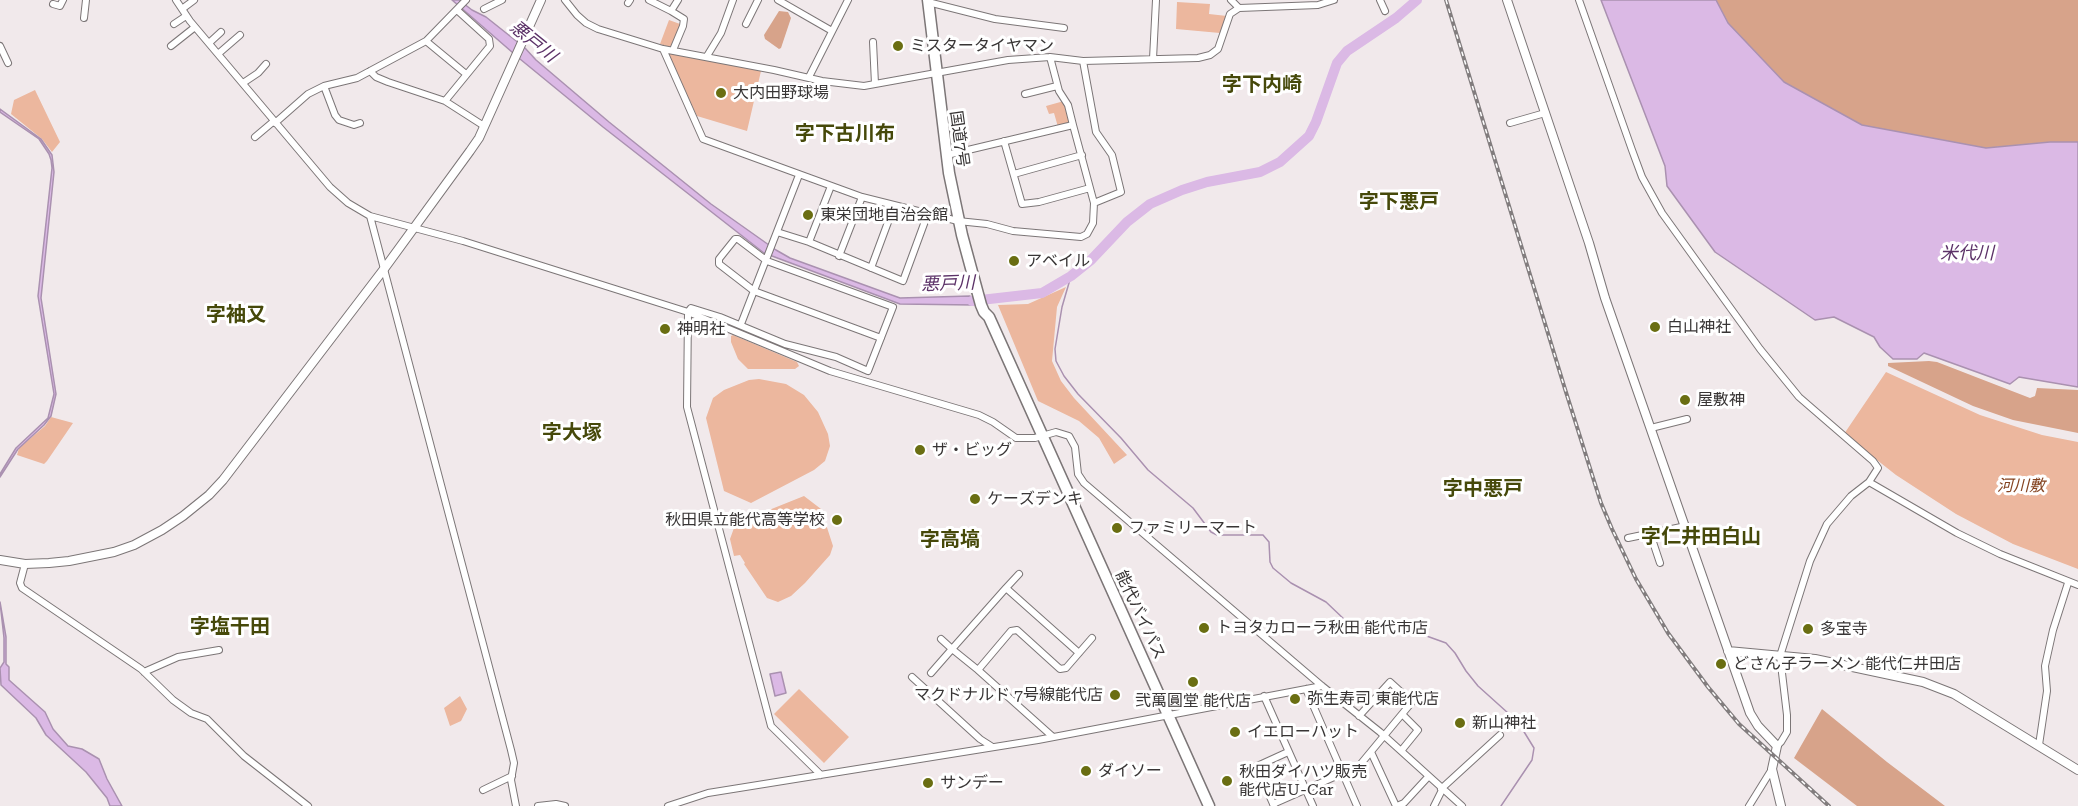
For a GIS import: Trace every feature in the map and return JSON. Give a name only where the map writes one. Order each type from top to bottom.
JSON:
[{"type":"highway","name":"国道7号","points":[[928,1],[946,155],[958,221],[989,317],[1042,436]]},
{"type":"highway","name":"能代バイパス","points":[[1042,436],[1209,806]]},
{"type":"street","points":[[53,4],[60,6],[63,0]]},
{"type":"street","points":[[84,18],[86,0]]},
{"type":"street","points":[[176,0],[195,27],[330,187],[348,203],[370,216],[463,241],[688,312],[830,371],[987,418],[1016,438],[1024,440],[1060,432],[1069,436],[1075,447],[1078,474],[1084,483],[1384,736],[1462,806]]},
{"type":"street","points":[[182,9],[194,0]]},
{"type":"street","points":[[255,137],[308,94],[324,86],[357,78],[426,41],[466,0]]},
{"type":"street","points":[[484,9],[502,0]]},
{"type":"street","points":[[0,560],[25,564],[69,561],[114,552],[135,545],[192,510],[223,480],[470,152],[541,0]]},
{"type":"street","points":[[565,0],[586,23],[598,29],[663,49],[707,56],[822,81],[864,86],[996,62],[1050,57],[1083,61],[1198,58],[1210,55],[1218,49],[1230,14],[1242,8],[1334,0]]},
{"type":"street","points":[[649,0],[684,19],[673,50]]},
{"type":"street","points":[[670,11],[678,0]]},
{"type":"street","points":[[707,56],[721,33],[733,0]]},
{"type":"street","points":[[746,24],[758,0]]},
{"type":"street","points":[[778,0],[788,2],[832,31]]},
{"type":"street","points":[[808,77],[848,0]]},
{"type":"street","points":[[1154,59],[1156,0]]},
{"type":"street","points":[[1232,0],[1242,8]]},
{"type":"street","points":[[1242,8],[1245,0]]},
{"type":"street","points":[[1380,0],[1385,11]]},
{"type":"street","points":[[1507,0],[1605,298],[1750,713],[1758,726],[1777,746]]},
{"type":"street","points":[[1579,0],[1642,177],[1662,213],[1760,349],[1799,397],[1873,461],[1878,468],[1869,482],[1851,496],[1827,524],[1817,544],[1780,656],[1786,697],[1787,732],[1777,746],[1772,769],[1749,806]]},
{"type":"street","points":[[928,1],[995,19],[1064,28]]},
{"type":"street","points":[[445,100],[490,46],[489,39],[457,10]]},
{"type":"street","points":[[174,24],[186,16]]},
{"type":"street","points":[[171,45],[195,27]]},
{"type":"street","points":[[209,43],[221,32]]},
{"type":"street","points":[[218,54],[240,35]]},
{"type":"street","points":[[426,41],[466,74]]},
{"type":"street","points":[[873,42],[875,84]]},
{"type":"street","points":[[0,45],[8,63]]},
{"type":"street","points":[[663,49],[703,139],[799,175],[894,206],[1013,231],[1081,237],[1087,234],[1093,222],[1094,203],[1068,105],[1058,86],[1050,57]]},
{"type":"street","points":[[1083,61],[1096,132],[1112,155],[1121,192],[1094,203]]},
{"type":"street","points":[[243,83],[258,73],[266,64]]},
{"type":"street","points":[[370,71],[376,77],[388,82],[445,100],[484,126]]},
{"type":"street","points":[[324,86],[339,120],[354,125],[360,123]]},
{"type":"street","points":[[1025,94],[1058,86]]},
{"type":"street","points":[[1510,123],[1545,113]]},
{"type":"street","points":[[946,155],[1073,125]]},
{"type":"street","points":[[1004,141],[1022,204],[1090,189]]},
{"type":"street","points":[[1014,174],[1082,155]]},
{"type":"street","points":[[741,324],[799,175]]},
{"type":"street","points":[[809,242],[831,186]]},
{"type":"street","points":[[839,256],[862,197]]},
{"type":"street","points":[[871,268],[894,206]]},
{"type":"street","points":[[777,232],[809,242],[903,280],[928,213]]},
{"type":"street","points":[[370,216],[514,763],[512,776],[516,806]]},
{"type":"street","points":[[821,775],[771,726],[687,407],[688,312],[691,308],[741,324],[785,344],[836,357],[868,371],[881,338],[893,307],[767,259],[738,239],[735,239],[719,259],[719,264],[754,291],[881,338]]},
{"type":"street","points":[[1651,428],[1687,419]]},
{"type":"street","points":[[1869,482],[2000,554],[2068,583],[2078,585]]},
{"type":"street","points":[[1628,538],[1686,526]]},
{"type":"street","points":[[1650,533],[1660,563]]},
{"type":"street","points":[[25,564],[20,583],[22,588],[144,672],[173,700],[191,713],[207,719],[244,756],[308,806]]},
{"type":"street","points":[[931,673],[1018,574]]},
{"type":"street","points":[[2039,745],[2047,691],[2045,666],[2053,630],[2068,583]]},
{"type":"street","points":[[1006,588],[1079,653]]},
{"type":"street","points":[[978,670],[1011,632],[1017,630],[1060,669],[1066,668],[1092,638]]},
{"type":"street","points":[[941,639],[1053,737]]},
{"type":"street","points":[[144,672],[178,657],[219,650]]},
{"type":"street","points":[[1728,651],[1815,659],[1923,682],[1954,694],[2078,770]]},
{"type":"street","points":[[912,677],[980,739],[992,747]]},
{"type":"street","points":[[1262,779],[1273,805],[1359,766],[1412,702],[1390,682],[1359,716]]},
{"type":"street","points":[[668,806],[708,793],[1053,737],[1322,686]]},
{"type":"street","points":[[1306,689],[1358,806]]},
{"type":"street","points":[[1264,696],[1313,806]]},
{"type":"street","points":[[1401,751],[1418,730],[1402,714]]},
{"type":"street","points":[[1434,806],[1442,790],[1500,735]]},
{"type":"street","points":[[1242,773],[1288,752]]},
{"type":"street","points":[[1371,752],[1397,806],[1404,803],[1428,777]]},
{"type":"street","points":[[1772,769],[1781,806]]},
{"type":"street","points":[[483,790],[512,776]]},
{"type":"street","points":[[538,806],[556,804],[565,806]]},
{"type":"green space","points":[[1177,2],[1210,4],[1209,14],[1227,16],[1220,33],[1176,29]]},
{"type":"green space","points":[[669,20],[680,24],[674,44],[669,47],[660,44]]},
{"type":"green space","name":"大内田野球場","points":[[666,52],[761,71],[747,131],[697,116]]},
{"type":"green space","points":[[35,90],[60,142],[52,152],[42,139],[11,114],[14,100]]},
{"type":"green space","points":[[1064,101],[1070,124],[1058,127],[1054,113],[1049,114],[1046,106]]},
{"type":"green space","points":[[1066,287],[1057,307],[1052,361],[1061,381],[1074,398],[1127,455],[1114,464],[1099,438],[1079,421],[1038,401],[998,305],[1028,304]]},
{"type":"green space","points":[[733,335],[797,362],[799,366],[795,369],[748,369],[738,359],[731,342]]},
{"type":"green space","name":"河川敷","points":[[1886,372],[1980,415],[2042,435],[2078,442],[2078,569],[2013,544],[1956,514],[1896,475],[1844,434]]},
{"type":"green space","points":[[759,379],[786,384],[804,395],[818,412],[828,434],[830,446],[825,461],[814,470],[751,503],[724,491],[706,418],[713,398],[724,390],[749,380]]},
{"type":"green space","points":[[51,417],[73,423],[47,461],[44,464],[17,455],[19,448],[45,426]]},
{"type":"green space","points":[[804,496],[821,509],[833,546],[830,555],[805,583],[791,596],[778,602],[767,598],[740,555],[734,556],[730,539],[734,528],[746,522],[747,524],[769,510]]},
{"type":"green space","points":[[799,689],[849,737],[824,763],[774,714]]},
{"type":"green space","points":[[460,696],[467,709],[461,721],[450,726],[444,708]]},
{"type":"shaded area","points":[[1716,0],[2078,0],[2078,142],[2050,142],[1986,148],[1862,125],[1784,82],[1728,23]]},
{"type":"shaded area","points":[[779,11],[788,12],[791,18],[779,49],[765,39],[764,35]]},
{"type":"shaded area","points":[[1937,362],[2030,398],[2035,396],[2037,388],[2078,390],[2078,433],[2013,420],[1973,406],[1888,366],[1888,363]]},
{"type":"shaded area","points":[[1822,709],[1945,806],[1857,806],[1794,758]]},
{"type":"water","points":[[452,0],[459,0],[486,17],[609,122],[711,204],[776,250],[790,258],[900,298],[970,296],[973,305],[900,304],[764,253],[603,127]]},
{"type":"water","name":"米代川","points":[[1601,0],[1716,0],[1728,23],[1784,82],[1862,125],[1986,148],[2050,142],[2078,142],[2078,387],[2019,377],[2010,384],[1924,353],[1917,359],[1893,359],[1880,347],[1874,337],[1834,317],[1815,320],[1715,252],[1667,186],[1665,166]]},
{"type":"water","points":[[0,109],[41,139],[52,155],[54,172],[41,298],[56,394],[51,416],[18,449],[0,477],[16,448],[48,418],[54,394],[38,296],[51,160],[39,139],[0,112]]},
{"type":"water","points":[[0,602],[6,637],[6,664],[9,667],[9,680],[45,712],[53,729],[68,746],[82,749],[99,759],[122,806],[110,806],[107,798],[86,772],[46,735],[36,718],[1,685],[0,668],[4,662],[4,638]]},
{"type":"water","points":[[781,672],[786,693],[775,696],[770,674]]},
{"type":"waterway","name":"悪戸川","points":[[972,301],[1042,293],[1071,276],[1091,260],[1127,222],[1150,204],[1182,190],[1207,182],[1260,172],[1280,162],[1309,136],[1337,63],[1347,51],[1396,18],[1417,0]]},
{"type":"waterway","points":[[1071,276],[1062,307],[1055,349],[1056,361],[1078,394],[1121,438],[1148,470],[1193,508],[1211,532],[1217,535],[1263,535],[1269,542],[1270,562],[1273,568],[1291,583],[1326,602],[1353,625],[1360,628],[1396,625],[1446,643],[1478,686],[1518,722],[1534,748],[1532,760],[1501,806]]},
{"type":"railway","points":[[1446,0],[1565,389],[1601,503],[1612,529],[1636,579],[1668,633],[1708,687],[1739,724],[1829,806]]},
{"type":"place","name":"ミスタータイヤマン","points":[[898,46]]},
{"type":"place","name":"大内田野球場","points":[[721,93]]},
{"type":"place","name":"東栄団地自治会館","points":[[808,215]]},
{"type":"place","name":"アベイル","points":[[1014,261]]},
{"type":"place","name":"白山神社","points":[[1655,327]]},
{"type":"place","name":"神明社","points":[[665,329]]},
{"type":"place","name":"屋敷神","points":[[1685,400]]},
{"type":"place","name":"ザ・ビッグ","points":[[920,450]]},
{"type":"place","name":"ケーズデンキ","points":[[975,499]]},
{"type":"place","name":"秋田県立能代高等学校","points":[[837,520]]},
{"type":"place","name":"ファミリーマート","points":[[1117,528]]},
{"type":"place","name":"トヨタカローラ秋田 能代市店","points":[[1204,628]]},
{"type":"place","name":"多宝寺","points":[[1808,629]]},
{"type":"place","name":"どさん子ラーメン 能代仁井田店","points":[[1721,664]]},
{"type":"place","name":"弐萬圓堂 能代店","points":[[1193,682]]},
{"type":"place","name":"マクドナルド 7号線能代店","points":[[1115,695]]},
{"type":"place","name":"弥生寿司 東能代店","points":[[1295,699]]},
{"type":"place","name":"新山神社","points":[[1460,723]]},
{"type":"place","name":"イエローハット","points":[[1235,732]]},
{"type":"place","name":"ダイソー","points":[[1086,771]]},
{"type":"place","name":"秋田ダイハツ販売 能代店U-Car","points":[[1227,781]]},
{"type":"place","name":"サンデー","points":[[928,783]]},
{"type":"district","name":"字下内崎","points":[[1262,85]]},
{"type":"district","name":"字下古川布","points":[[845,134]]},
{"type":"district","name":"字下悪戸","points":[[1399,202]]},
{"type":"district","name":"字袖又","points":[[236,315]]},
{"type":"district","name":"字大塚","points":[[572,433]]},
{"type":"district","name":"字中悪戸","points":[[1483,489]]},
{"type":"district","name":"字仁井田白山","points":[[1701,537]]},
{"type":"district","name":"字高塙","points":[[950,540]]},
{"type":"district","name":"字塩干田","points":[[230,627]]}]
